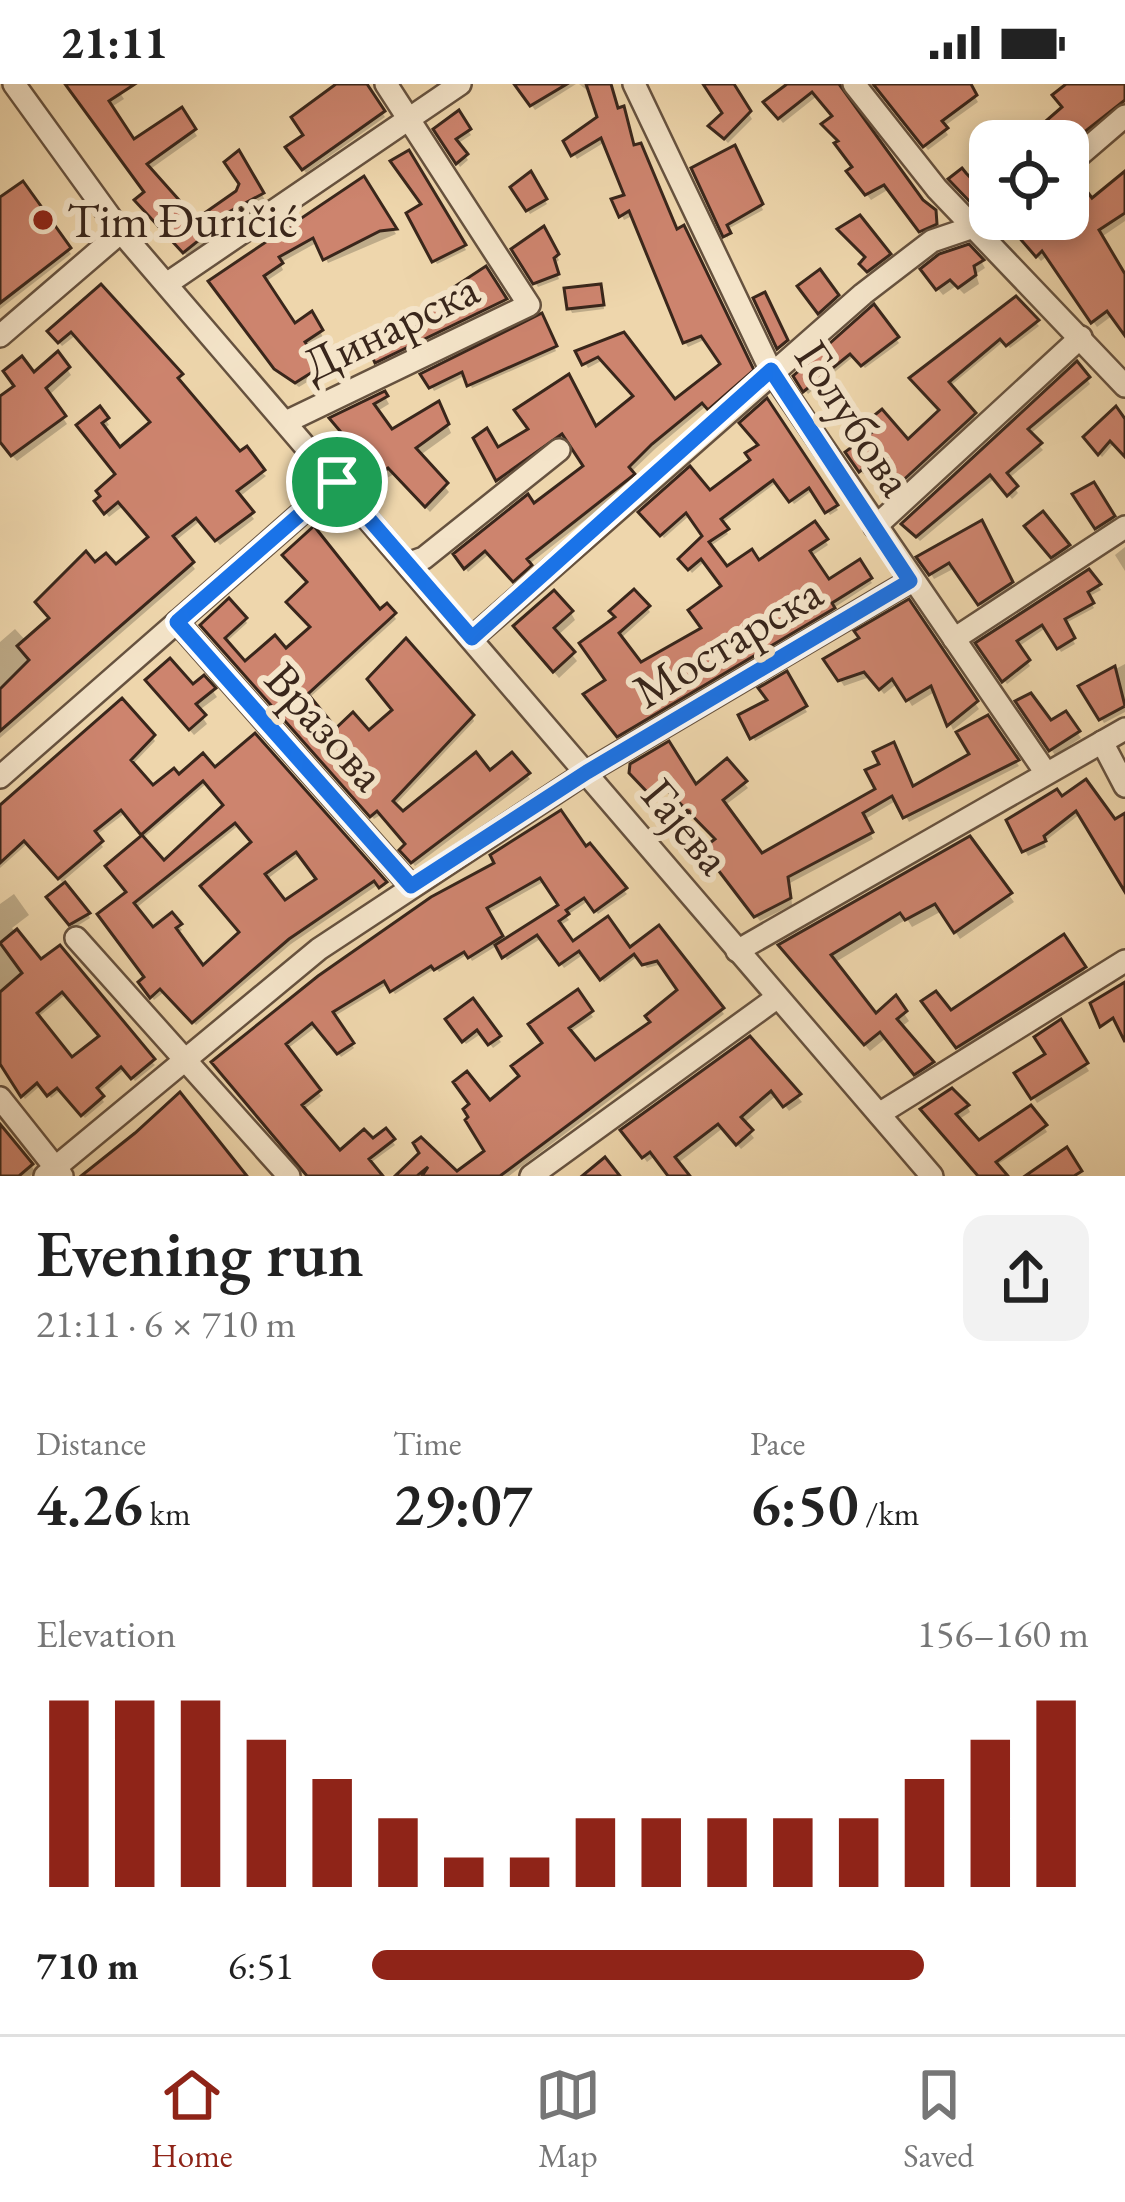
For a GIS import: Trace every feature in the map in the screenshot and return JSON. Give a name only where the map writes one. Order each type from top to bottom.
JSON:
[{"type":"street","name":"Гајева","points":[[14,84],[121,232],[410,562],[775,999],[932,1176]]},
{"type":"street","points":[[386,84],[410,117]]},
{"type":"street","points":[[168,283],[460,84]]},
{"type":"street","name":"Голубова","points":[[634,84],[771,370],[910,581],[1046,773]]},
{"type":"street","points":[[854,84],[937,190],[969,221]]},
{"type":"street","points":[[1089,147],[1125,116]]},
{"type":"street","name":"Динарска","points":[[288,421],[529,305],[410,117]]},
{"type":"street","points":[[472,638],[771,370],[932,241],[969,228]]},
{"type":"street","points":[[0,336],[121,232]]},
{"type":"street","points":[[988,240],[1124,384]]},
{"type":"street","points":[[875,527],[1082,337]]},
{"type":"street","points":[[410,562],[424,558],[559,450]]},
{"type":"street","points":[[0,777],[337,482]]},
{"type":"street","points":[[954,639],[1125,527]]},
{"type":"street","name":"Мостарска","points":[[54,1173],[319,949],[587,772],[910,581]]},
{"type":"street","name":"Вразова","points":[[177,622],[411,886]]},
{"type":"street","points":[[737,951],[1125,729]]},
{"type":"street","points":[[1102,742],[1125,786]]},
{"type":"street","points":[[76,938],[290,1176]]},
{"type":"street","points":[[879,1114],[1125,962]]},
{"type":"street","points":[[531,1176],[775,999]]},
{"type":"street","points":[[0,1098],[54,1173]]},
{"type":"building","points":[[65,84],[135,84],[109,101],[134,139],[182,107],[196,129],[147,164],[196,219],[236,191],[239,184],[224,162],[239,150],[264,193],[225,214],[228,217],[183,253],[134,200],[144,192]]},
{"type":"building","points":[[336,84],[367,84],[385,111],[302,170],[285,147],[303,135],[291,117]]},
{"type":"building","points":[[514,84],[567,84],[530,106]]},
{"type":"building","points":[[586,84],[611,84],[618,108],[624,106],[634,145],[641,143],[677,229],[684,225],[754,370],[708,410],[702,403],[652,444],[629,467],[635,474],[527,559],[532,565],[513,582],[485,551],[464,569],[453,554],[528,494],[534,503],[583,466],[562,434],[496,481],[473,438],[487,428],[498,447],[528,429],[514,410],[569,374],[596,426],[633,396],[598,357],[582,365],[575,351],[624,332],[675,399],[720,364],[701,336],[683,343],[629,211],[619,217],[611,199],[624,195],[601,138],[571,156],[563,141],[597,117]]},
{"type":"building","points":[[703,84],[734,84],[751,111],[724,139],[708,126],[722,113]]},
{"type":"building","points":[[787,84],[839,84],[923,200],[936,210],[937,224],[919,232],[884,185],[865,195],[846,171],[852,167],[834,143],[838,141],[821,124],[832,116],[812,92],[778,119],[763,102]]},
{"type":"building","points":[[873,84],[971,84],[977,95],[942,121],[948,128],[923,147]]},
{"type":"building","points":[[1066,84],[1125,84],[1125,100],[1089,128],[1089,120],[1047,120],[1062,107],[1052,95]]},
{"type":"building","points":[[459,110],[471,129],[456,139],[468,154],[456,164],[433,129]]},
{"type":"building","points":[[735,145],[763,204],[727,225],[731,233],[723,237],[691,168]]},
{"type":"building","points":[[409,150],[466,245],[432,262],[406,213],[421,204],[390,161]]},
{"type":"building","points":[[962,168],[969,176],[969,201],[948,179]]},
{"type":"building","points":[[531,171],[547,199],[526,211],[510,187]]},
{"type":"building","points":[[1125,171],[1125,213],[1099,230],[1125,274],[1125,336],[1107,311],[1091,323],[1042,251],[1036,257],[1021,240],[1089,240],[1089,194],[1092,198]]},
{"type":"building","points":[[364,176],[397,229],[380,231],[323,260],[313,238],[279,257],[283,263],[264,276],[295,323],[312,311],[323,330],[305,342],[322,366],[295,383],[274,369],[208,281]]},
{"type":"building","points":[[23,181],[71,248],[0,303],[0,197]]},
{"type":"building","points":[[860,215],[891,254],[867,272],[859,264],[865,257],[837,229]]},
{"type":"building","points":[[544,226],[559,254],[554,258],[559,274],[533,284],[511,249]]},
{"type":"building","points":[[969,244],[984,260],[974,266],[976,275],[958,288],[950,280],[936,290],[920,269],[939,254]]},
{"type":"building","points":[[486,266],[507,299],[375,363],[367,345],[422,322],[416,312]]},
{"type":"building","points":[[820,269],[839,295],[818,314],[797,286]]},
{"type":"building","points":[[101,284],[183,374],[178,378],[240,451],[247,446],[265,470],[237,491],[254,512],[215,541],[196,518],[173,536],[194,562],[0,731],[0,689],[29,660],[17,646],[49,618],[35,602],[86,551],[95,562],[106,553],[116,564],[148,537],[118,502],[104,514],[94,501],[100,496],[96,491],[115,474],[76,425],[100,406],[109,418],[102,423],[120,447],[150,422],[71,332],[58,343],[47,331]]},
{"type":"building","points":[[601,284],[604,305],[567,309],[564,288]]},
{"type":"building","points":[[765,292],[788,340],[777,349],[753,298]]},
{"type":"building","points":[[1016,296],[1039,320],[1006,346],[1000,339],[949,382],[976,413],[898,485],[875,460],[859,472],[845,452],[879,427],[871,418],[882,409],[908,439],[939,410],[909,378]]},
{"type":"building","points":[[874,304],[899,337],[861,366],[850,354],[803,392],[793,376]]},
{"type":"building","points":[[542,313],[557,346],[467,386],[462,372],[429,388],[420,374]]},
{"type":"building","points":[[58,351],[70,367],[46,388],[66,416],[11,456],[0,442],[0,396],[14,386],[3,371],[22,356],[34,372]]},
{"type":"building","points":[[1077,361],[1090,377],[1028,429],[1042,443],[1007,473],[1018,486],[1007,496],[990,475],[916,537],[901,524]]},
{"type":"building","points":[[385,391],[388,396],[374,404],[392,429],[439,401],[449,424],[416,448],[448,483],[425,507],[388,468],[382,473],[356,450],[329,418]]},
{"type":"building","points":[[767,398],[838,505],[825,513],[809,488],[789,502],[773,480],[721,519],[729,529],[709,542],[727,566],[752,549],[759,560],[815,521],[828,539],[810,551],[829,579],[860,559],[872,578],[832,603],[835,608],[617,737],[583,694],[605,680],[579,643],[615,617],[609,611],[634,589],[650,606],[619,633],[641,662],[701,628],[688,610],[721,586],[701,559],[688,570],[678,559],[702,536],[686,513],[660,536],[638,512],[690,466],[710,490],[750,460],[745,453],[758,445],[739,423]]},
{"type":"building","points":[[1116,406],[1125,419],[1125,457],[1110,441],[1098,455],[1083,437]]},
{"type":"building","points":[[1094,482],[1115,516],[1095,529],[1072,494]]},
{"type":"building","points":[[1043,511],[1070,545],[1051,558],[1024,526]]},
{"type":"building","points":[[982,520],[1013,582],[978,605],[949,563],[929,575],[916,557]]},
{"type":"building","points":[[314,526],[380,609],[387,603],[396,613],[308,694],[336,728],[353,712],[369,730],[392,710],[367,679],[406,638],[474,715],[393,801],[403,811],[476,752],[490,770],[512,752],[530,773],[411,863],[399,850],[405,844],[377,811],[370,817],[200,625],[229,598],[247,618],[225,638],[245,661],[275,635],[286,648],[310,627],[286,602],[307,582],[282,555]]},
{"type":"building","points":[[1089,569],[1101,584],[1088,592],[1094,603],[1065,619],[1075,638],[1057,649],[1042,625],[1017,641],[1030,660],[1002,682],[975,643]]},
{"type":"building","points":[[554,590],[573,611],[554,628],[575,652],[553,672],[513,626]]},
{"type":"building","points":[[909,599],[978,701],[947,726],[931,686],[906,701],[892,679],[879,690],[864,672],[838,681],[823,659],[859,638],[854,631]]},
{"type":"building","points":[[170,658],[193,684],[204,675],[216,688],[196,704],[206,715],[189,730],[145,680]]},
{"type":"building","points":[[1115,666],[1125,706],[1099,720],[1078,686]]},
{"type":"building","points":[[787,671],[807,706],[750,739],[738,715],[767,700],[758,688]]},
{"type":"building","points":[[1031,693],[1051,720],[1066,711],[1080,731],[1049,751],[1015,701]]},
{"type":"building","points":[[122,698],[155,735],[131,760],[153,785],[174,768],[179,774],[203,753],[215,767],[255,733],[387,882],[379,888],[374,881],[289,939],[192,1023],[160,989],[150,998],[138,982],[144,977],[97,914],[126,892],[105,866],[142,835],[164,860],[223,805],[203,781],[141,835],[121,810],[95,831],[103,841],[58,879],[24,841],[0,863],[0,805]],"holes":[[[235,823],[251,842],[200,886],[239,932],[203,965],[176,928],[182,924],[172,912],[153,927],[134,903]],[[296,852],[316,879],[285,900],[265,874]]]},
{"type":"building","points":[[988,715],[1019,760],[903,818],[892,796],[863,813],[873,832],[788,877],[791,898],[754,917],[702,849],[715,839],[662,785],[649,794],[629,773],[630,764],[669,741],[696,784],[727,758],[747,781],[723,800],[762,853],[875,789],[865,770],[879,764],[873,752],[894,742],[913,786],[969,754],[956,732]]},
{"type":"building","points":[[1086,779],[1115,819],[1125,813],[1125,892],[1076,811],[1044,836],[1046,841],[1022,852],[1006,820],[1057,789],[1062,796]]},
{"type":"building","points":[[561,810],[586,846],[590,843],[627,888],[594,912],[584,898],[566,910],[569,914],[559,921],[573,941],[608,916],[630,947],[659,925],[724,1008],[500,1176],[422,1176],[428,1167],[417,1176],[395,1176],[419,1153],[413,1143],[421,1137],[457,1171],[484,1151],[465,1120],[463,1109],[469,1104],[453,1082],[467,1071],[490,1100],[519,1076],[511,1066],[542,1043],[528,1024],[578,989],[593,1011],[569,1028],[595,1060],[650,1022],[645,1016],[677,990],[657,961],[642,965],[634,954],[600,980],[579,951],[559,965],[537,935],[502,958],[495,945],[558,905],[540,878],[487,908],[503,936],[468,958],[464,952],[434,970],[431,966],[390,992],[384,981],[333,1012],[354,1043],[337,1054],[312,1023],[286,1044],[321,1090],[302,1105],[340,1150],[364,1129],[373,1138],[386,1128],[395,1139],[369,1159],[383,1176],[307,1176],[211,1062],[318,976],[431,897],[494,863],[490,855]]},
{"type":"building","points":[[970,836],[1012,893],[954,933],[935,904],[905,920],[900,913],[831,955],[876,1013],[896,995],[907,1011],[897,1019],[934,1062],[914,1075],[880,1032],[864,1045],[778,945]]},
{"type":"building","points":[[65,882],[90,913],[69,925],[46,897]]},
{"type":"building","points":[[17,929],[41,959],[60,945],[155,1059],[131,1079],[121,1067],[97,1088],[104,1096],[81,1116],[57,1088],[47,1096],[37,1083],[21,1097],[0,1064],[0,992],[22,973],[0,943]],"holes":[[[62,992],[99,1036],[72,1057],[37,1013]]]},
{"type":"building","points":[[1064,934],[1086,967],[956,1048],[921,1001],[936,991],[951,1010]]},
{"type":"building","points":[[1125,982],[1125,1042],[1113,1018],[1100,1027],[1090,1003]]},
{"type":"building","points":[[473,998],[501,1036],[488,1045],[477,1030],[462,1042],[445,1019]]},
{"type":"building","points":[[1061,1019],[1088,1063],[1031,1099],[1014,1073],[1045,1054],[1034,1037]]},
{"type":"building","points":[[750,1036],[801,1094],[783,1107],[771,1091],[741,1117],[753,1130],[736,1145],[718,1124],[675,1157],[690,1176],[668,1176],[650,1152],[642,1158],[620,1130]]},
{"type":"building","points":[[952,1088],[969,1105],[956,1114],[979,1140],[1031,1105],[1047,1125],[996,1162],[1008,1176],[978,1176],[920,1109]]},
{"type":"building","points":[[180,1092],[247,1176],[81,1176],[135,1133]]},
{"type":"building","points":[[0,1124],[33,1164],[19,1176],[0,1176]]},
{"type":"building","points":[[1067,1147],[1082,1171],[1074,1176],[1025,1176]]},
{"type":"building","points":[[605,1157],[620,1176],[582,1176]]},
{"type":"place","name":"Tim Đuričić","points":[[43,220]]},
{"type":"route","points":[[771,370],[910,581],[587,772],[411,886],[177,622],[337,482],[472,638],[771,370]]}]
